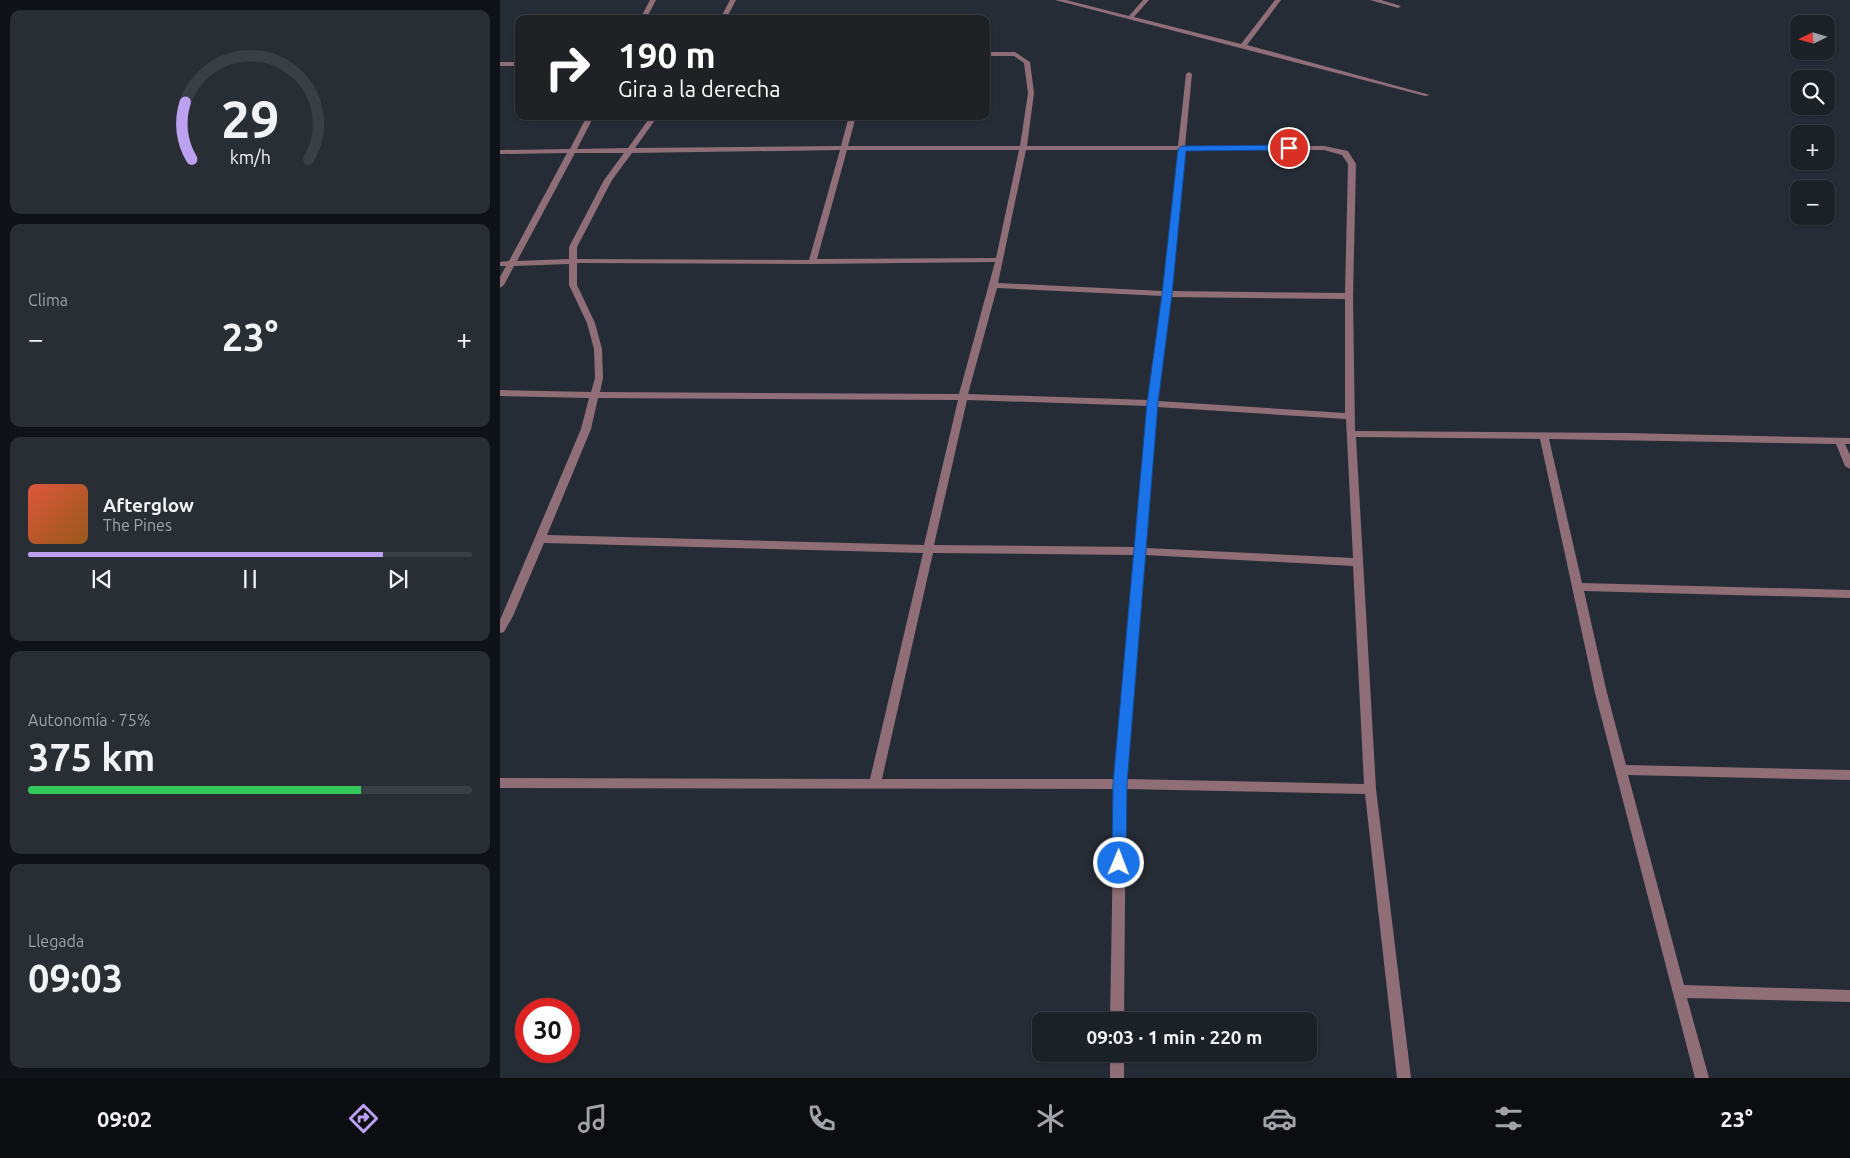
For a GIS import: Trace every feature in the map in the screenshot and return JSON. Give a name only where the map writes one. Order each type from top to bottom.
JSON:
[{"type":"street","points":[[645,15],[653,0]]},
{"type":"street","points":[[725,15],[734,0]]},
{"type":"street","points":[[1058,0],[1243,46],[1427,95]]},
{"type":"street","points":[[1130,18],[1146,0]]},
{"type":"street","points":[[1243,46],[1278,0]]},
{"type":"street","points":[[1373,0],[1398,6]]},
{"type":"street","points":[[875,784],[963,397],[1000,260],[1023,147],[1031,93],[1027,62],[1015,54],[990,54]]},
{"type":"street","points":[[500,64],[515,64]]},
{"type":"street","points":[[1117,1012],[1120,784],[1153,403],[1167,294],[1189,74]]},
{"type":"street","points":[[500,285],[588,120]]},
{"type":"street","points":[[500,629],[508,616],[586,429],[600,378],[598,349],[591,323],[573,285],[573,247],[608,180],[652,120]]},
{"type":"street","points":[[812,262],[852,120]]},
{"type":"street","points":[[500,152],[1023,147],[1324,148],[1346,153],[1352,164],[1349,296],[1350,416],[1370,789],[1404,1078]]},
{"type":"street","points":[[500,264],[573,261],[812,262],[1000,260]]},
{"type":"street","points":[[993,285],[1167,294],[1349,296]]},
{"type":"street","points":[[500,393],[594,396],[963,397],[1153,403],[1350,416]]},
{"type":"street","points":[[1351,434],[1544,435],[1850,441]]},
{"type":"street","points":[[1544,435],[1601,693],[1702,1078]]},
{"type":"street","points":[[1839,441],[1850,466]]},
{"type":"street","points":[[540,539],[929,549],[1140,550],[1358,562]]},
{"type":"street","points":[[1577,587],[1850,594]]},
{"type":"street","points":[[1621,770],[1850,776]]},
{"type":"street","points":[[500,784],[1120,784],[1370,789]]},
{"type":"street","points":[[1679,991],[1850,996]]},
{"type":"street","points":[[1117,1062],[1117,1078]]},
{"type":"route","points":[[1119,863],[1120,784],[1153,403],[1167,294],[1182,149],[1289,148]]}]
